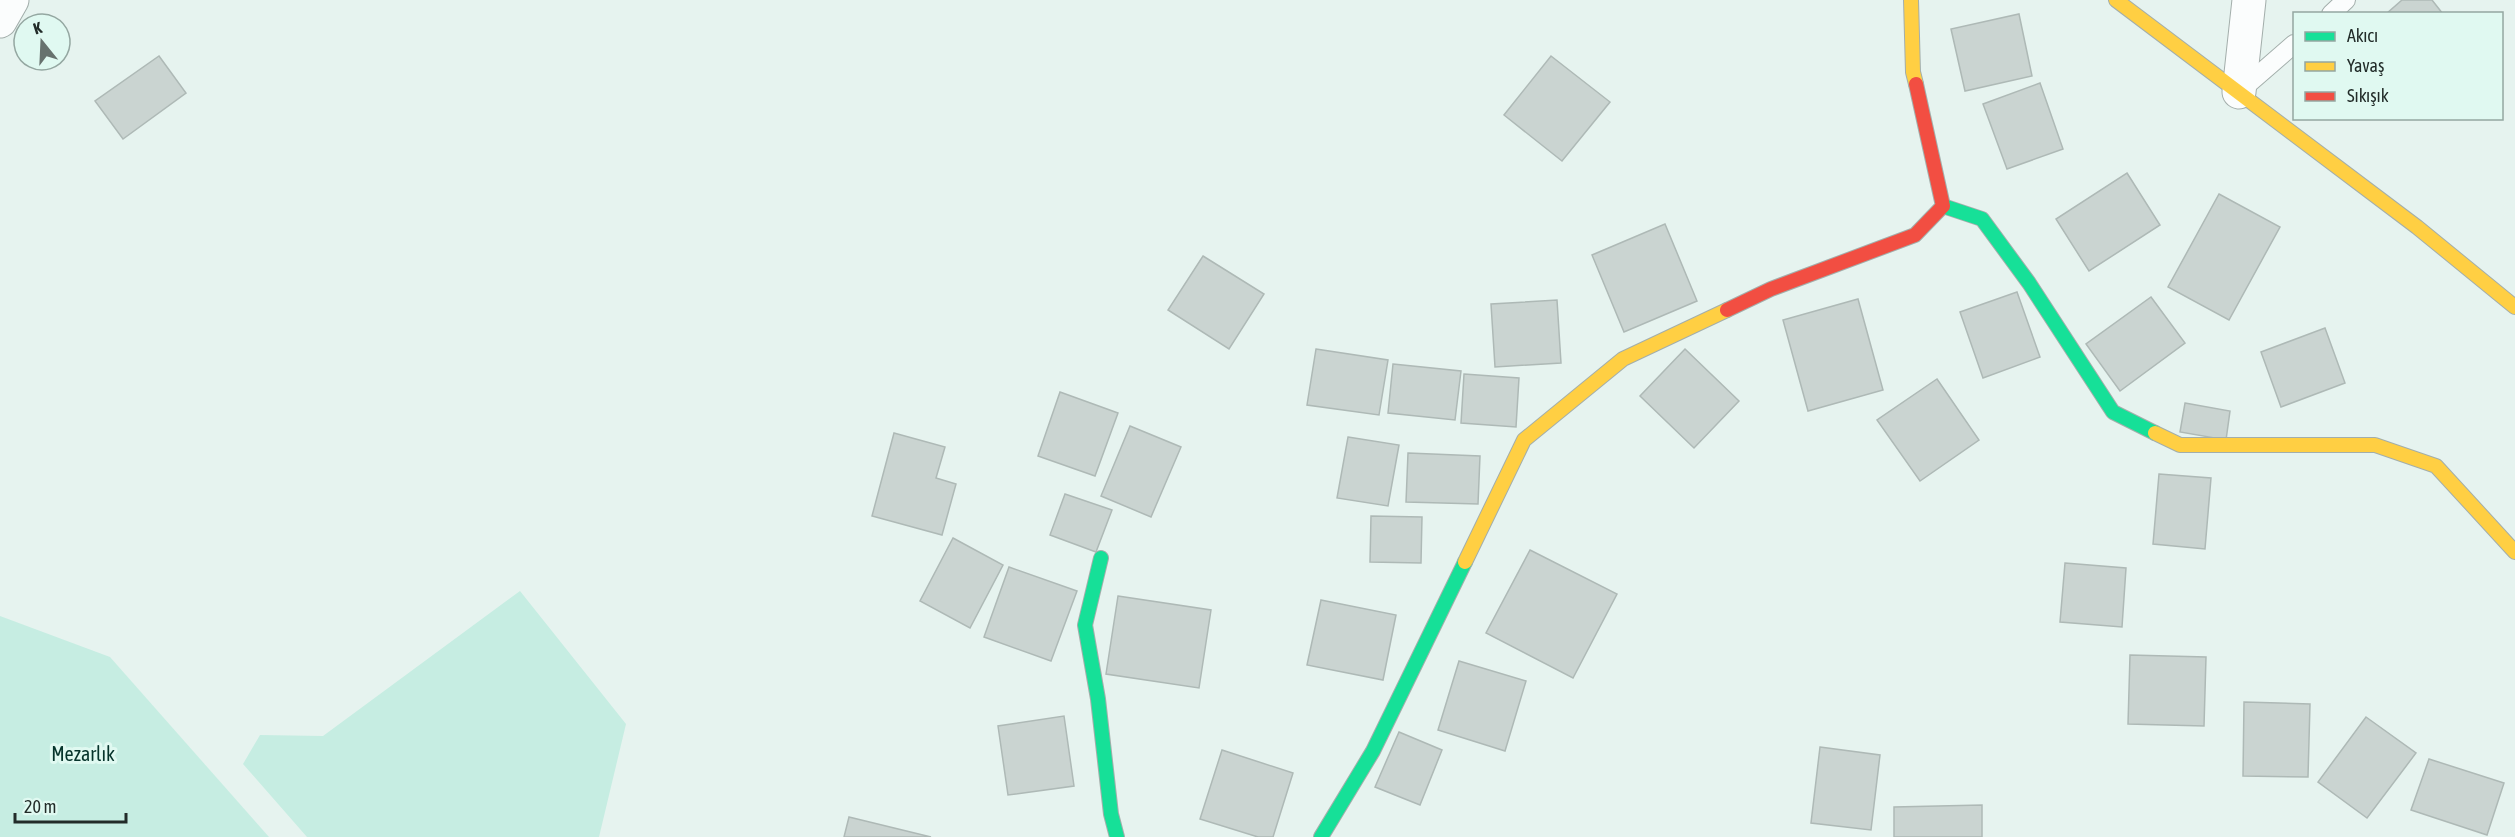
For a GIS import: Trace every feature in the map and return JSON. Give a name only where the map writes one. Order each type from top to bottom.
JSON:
[{"type":"street","points":[[0,21],[12,0]]},
{"type":"street","points":[[1911,0],[1913,72],[1943,206]]},
{"type":"street","points":[[2116,0],[2417,227],[2515,307]]},
{"type":"street","points":[[2239,92],[2249,0]]},
{"type":"street","points":[[1943,206],[1982,219],[2029,283],[2113,412],[2180,445],[2375,445],[2436,466],[2515,552]]},
{"type":"street","points":[[1321,837],[1373,752],[1524,440],[1623,359],[1771,289],[1915,235],[1943,206]]},
{"type":"street","points":[[1101,558],[1084,625],[1098,699],[1111,814],[1117,837]]},
{"type":"lane","points":[[2333,12],[2346,0]]},
{"type":"lane","points":[[2239,92],[2293,46]]},
{"type":"green space","points":[[520,591],[626,724],[599,837],[307,837],[243,764],[260,735],[323,736]]},
{"type":"green space","name":"Mezarlık","points":[[0,616],[110,657],[269,837],[0,837]]},
{"type":"building","points":[[2402,0],[2432,0],[2441,12],[2388,12]]},
{"type":"building","points":[[2019,14],[2032,76],[1965,91],[1951,29]]},
{"type":"building","points":[[159,56],[186,93],[123,139],[95,101]]},
{"type":"building","points":[[1551,56],[1610,102],[1562,161],[1504,115]]},
{"type":"building","points":[[2040,83],[2063,149],[2007,169],[1983,104]]},
{"type":"building","points":[[2127,173],[2160,225],[2089,271],[2056,219]]},
{"type":"building","points":[[2219,194],[2280,227],[2229,320],[2168,287]]},
{"type":"building","points":[[1665,224],[1697,301],[1624,332],[1592,255]]},
{"type":"building","points":[[1203,256],[1264,294],[1229,349],[1168,310]]},
{"type":"building","points":[[2017,292],[2040,357],[1983,378],[1960,312]]},
{"type":"building","points":[[2151,297],[2185,343],[2120,391],[2086,344]]},
{"type":"building","points":[[1858,299],[1883,390],[1808,411],[1783,320]]},
{"type":"building","points":[[1557,300],[1561,363],[1495,367],[1491,304]]},
{"type":"building","points":[[2325,328],[2345,383],[2281,407],[2261,352]]},
{"type":"building","points":[[1316,349],[1388,360],[1379,415],[1307,405]]},
{"type":"building","points":[[1685,349],[1739,401],[1694,448],[1640,396]]},
{"type":"building","points":[[1393,364],[1461,371],[1455,420],[1388,413]]},
{"type":"building","points":[[1464,374],[1519,378],[1516,427],[1461,423]]},
{"type":"building","points":[[1937,379],[1979,440],[1920,481],[1877,420]]},
{"type":"building","points":[[1060,392],[1118,413],[1095,476],[1038,456]]},
{"type":"building","points":[[2185,403],[2230,411],[2226,440],[2180,432]]},
{"type":"building","points":[[1130,426],[1181,447],[1151,517],[1101,496]]},
{"type":"building","points":[[894,433],[945,447],[936,478],[956,484],[942,535],[872,516]]},
{"type":"building","points":[[1348,437],[1399,445],[1388,506],[1337,498]]},
{"type":"building","points":[[1408,453],[1480,456],[1478,504],[1406,502]]},
{"type":"building","points":[[2159,474],[2211,478],[2205,549],[2153,544]]},
{"type":"building","points":[[1065,494],[1112,510],[1096,552],[1050,535]]},
{"type":"building","points":[[1371,516],[1422,517],[1421,563],[1370,562]]},
{"type":"building","points":[[953,538],[1003,565],[970,628],[920,601]]},
{"type":"building","points":[[1530,550],[1617,594],[1573,678],[1486,633]]},
{"type":"building","points":[[2065,563],[2126,568],[2122,627],[2060,622]]},
{"type":"building","points":[[1009,567],[1077,591],[1051,661],[984,637]]},
{"type":"building","points":[[1118,596],[1211,610],[1199,688],[1106,674]]},
{"type":"building","points":[[1321,600],[1396,615],[1383,680],[1307,665]]},
{"type":"building","points":[[2130,655],[2206,657],[2204,726],[2128,724]]},
{"type":"building","points":[[1459,661],[1526,681],[1505,751],[1438,730]]},
{"type":"building","points":[[2244,702],[2310,704],[2308,777],[2243,776]]},
{"type":"building","points":[[1064,716],[1074,786],[1008,795],[998,726]]},
{"type":"building","points":[[2366,717],[2416,753],[2367,818],[2318,782]]},
{"type":"building","points":[[1399,732],[1442,750],[1420,805],[1375,787]]},
{"type":"building","points":[[1820,747],[1880,755],[1871,830],[1811,823]]},
{"type":"building","points":[[1222,750],[1293,773],[1273,837],[1258,837],[1200,819]]},
{"type":"building","points":[[2429,759],[2504,783],[2487,835],[2411,810]]},
{"type":"building","points":[[1982,805],[1982,837],[1894,837],[1894,807]]},
{"type":"building","points":[[849,817],[931,837],[844,837]]},
{"type":"traffic: fast","points":[[1943,206],[1982,219],[2029,283],[2113,412],[2155,433]]},
{"type":"traffic: fast","points":[[1101,558],[1085,625],[1098,699],[1111,814],[1117,837]]},
{"type":"traffic: fast","points":[[1321,837],[1373,751],[1465,562]]},
{"type":"traffic: slow","points":[[1911,0],[1913,72],[1916,84]]},
{"type":"traffic: slow","points":[[2116,0],[2417,227],[2515,307]]},
{"type":"traffic: slow","points":[[1465,562],[1524,440],[1623,359],[1727,310]]},
{"type":"traffic: slow","points":[[2155,433],[2180,445],[2375,445],[2436,466],[2515,552]]},
{"type":"traffic: jam","points":[[1727,310],[1771,289],[1915,235],[1943,206],[1916,84]]}]
